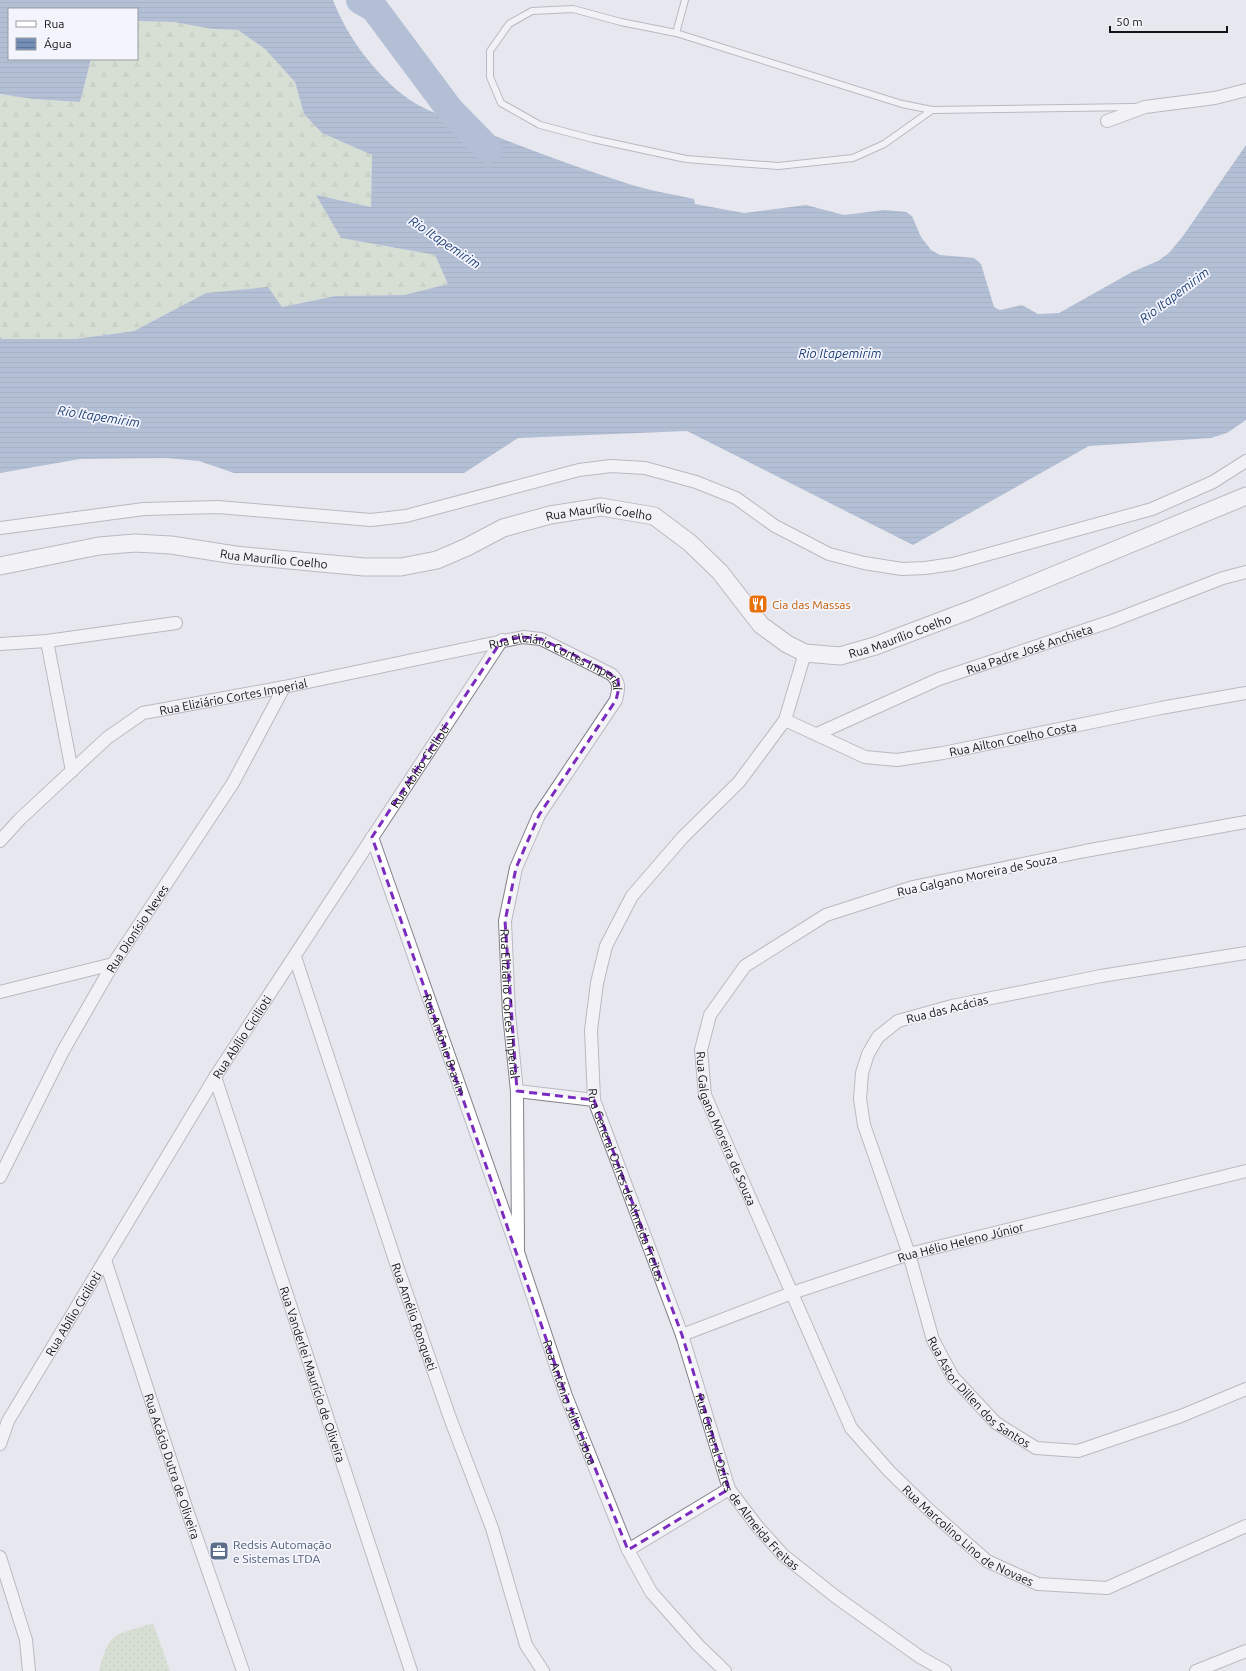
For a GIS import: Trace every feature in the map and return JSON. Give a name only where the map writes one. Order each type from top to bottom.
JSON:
[{"type":"main road","name":"Rua Maurílio Coelho","points":[[0,566],[99,546],[135,543],[171,545],[235,555],[364,567],[401,566],[437,560],[467,548],[503,528],[550,515],[602,508],[654,516],[675,530],[720,572],[761,625],[787,644],[805,653],[840,656],[875,646],[970,610],[1246,496]]},
{"type":"street","points":[[1107,121],[1145,107],[1215,98],[1246,90]]},
{"type":"street","points":[[0,528],[144,509],[218,507],[371,520],[406,516],[579,470],[611,466],[645,468],[696,482],[736,498],[775,526],[830,554],[864,563],[902,569],[925,568],[953,564],[1152,509],[1214,482],[1246,461]]},
{"type":"street","name":"Rua Padre José Anchieta","points":[[816,734],[939,680],[1112,621],[1223,578],[1246,572]]},
{"type":"street","points":[[0,644],[47,641],[176,623]]},
{"type":"street","name":"Rua Eliziário Cortes Imperial","points":[[0,841],[20,819],[107,738],[143,713],[284,687],[502,640],[523,637],[541,639],[611,674],[618,680],[619,688],[616,700],[539,815],[516,868],[505,921],[509,1014],[517,1091],[518,1252]]},
{"type":"street","name":"Rua Abílio Cicilioti","points":[[0,1444],[8,1421],[215,1077],[502,640]]},
{"type":"street","points":[[47,641],[72,771]]},
{"type":"street","name":"Rua General Ozíres de Almeida Freitas","points":[[805,653],[785,720],[739,782],[683,838],[632,896],[606,946],[597,982],[591,1030],[594,1100],[682,1335],[729,1489],[757,1526],[783,1555],[836,1598],[920,1657],[945,1671]]},
{"type":"street","name":"Rua Dionísio Neves","points":[[0,1176],[63,1051],[113,964],[233,783],[284,687]]},
{"type":"street","name":"Rua Ailton Coelho Costa","points":[[785,720],[865,757],[897,760],[943,753],[1161,708],[1246,694]]},
{"type":"street","name":"Rua Galgano Moreira de Souza","points":[[792,1293],[705,1095],[701,1050],[710,1015],[745,966],[826,915],[913,887],[1085,851],[1246,822]]},
{"type":"street","name":"Rua Antônio Bravim","points":[[372,837],[518,1252]]},
{"type":"street","name":"Rua das Acácias","points":[[909,1254],[864,1125],[860,1099],[862,1073],[868,1054],[878,1037],[898,1021],[952,1006],[1101,976],[1246,953]]},
{"type":"street","name":"Rua Amélio Ronqueti","points":[[295,957],[398,1270],[450,1418],[492,1528],[526,1645],[543,1671]]},
{"type":"street","points":[[0,992],[113,964]]},
{"type":"street","name":"Rua Vanderlei Maurício de Oliveira","points":[[215,1077],[411,1671]]},
{"type":"street","points":[[517,1091],[594,1100]]},
{"type":"street","name":"Rua Hélio Heleno Júnior","points":[[682,1335],[792,1293],[909,1254],[1246,1171]]},
{"type":"street","name":"Rua Antônio Júlio Lisboa","points":[[518,1252],[566,1396],[628,1550],[651,1592],[698,1645],[725,1671]]},
{"type":"street","name":"Rua Astor Dillen dos Santos","points":[[909,1254],[933,1340],[954,1377],[996,1423],[1036,1448],[1078,1452],[1181,1416],[1246,1389]]},
{"type":"street","name":"Rua Acácio Dutra de Oliveira","points":[[105,1260],[186,1506],[243,1671]]},
{"type":"street","name":"Rua Marcolino Lino de Novaes","points":[[792,1293],[851,1428],[889,1471],[927,1508],[987,1561],[1038,1584],[1107,1588],[1246,1526]]},
{"type":"street","points":[[628,1550],[729,1489]]},
{"type":"street","points":[[0,1557],[26,1640],[29,1671]]},
{"type":"street","points":[[1196,1671],[1246,1651]]},
{"type":"lane","points":[[676,33],[685,0]]},
{"type":"lane","points":[[932,110],[884,144],[853,158],[778,166],[694,159],[593,139],[540,125],[501,103],[490,77],[490,51],[509,24],[532,11],[573,9],[621,22],[676,33],[902,104],[932,110],[1145,107]]},
{"type":"highlighted area","points":[[523,637],[541,639],[605,670],[618,680],[619,688],[616,700],[539,815],[516,868],[505,921],[517,1091],[594,1100],[682,1335],[729,1489],[628,1550],[566,1396],[372,837],[502,640]]},
{"type":"green space","points":[[138,21],[174,22],[212,29],[238,30],[265,49],[295,82],[304,113],[322,133],[372,155],[371,207],[317,195],[341,238],[435,255],[448,284],[404,295],[335,296],[282,307],[206,293],[134,331],[75,339],[2,339],[0,337],[0,94],[33,99],[80,102],[91,60],[138,60]]},
{"type":"green space","points":[[153,1623],[170,1671],[99,1671],[103,1657],[111,1640],[123,1633]]},
{"type":"water","name":"Rio Itapemirim","points":[[0,0],[333,0],[346,28],[363,54],[395,88],[414,103],[422,107],[569,164],[645,189],[694,199],[695,204],[744,213],[806,205],[844,215],[884,210],[906,212],[912,216],[921,237],[931,250],[940,255],[974,258],[981,264],[994,307],[1000,310],[1022,305],[1038,314],[1059,313],[1132,272],[1158,261],[1169,253],[1183,236],[1246,145],[1246,420],[1227,433],[1211,438],[1089,446],[913,545],[687,431],[518,438],[464,473],[234,473],[199,461],[166,458],[80,459],[0,473],[0,337],[2,339],[75,339],[134,331],[206,293],[268,287],[282,307],[335,296],[404,295],[448,284],[435,255],[341,238],[316,195],[371,207],[372,155],[322,133],[304,114],[295,82],[265,49],[238,30],[212,29],[174,22],[138,21],[138,8],[8,8],[8,60],[91,60],[80,102],[33,99],[0,94]]},
{"type":"waterway","name":"Rio Itapemirim","points":[[360,0],[374,8],[450,110],[488,149]]},
{"type":"place","name":"Cia das Massas","points":[[758,604]]},
{"type":"place","name":"Redsis Automação e Sistemas LTDA","points":[[219,1551]]}]
